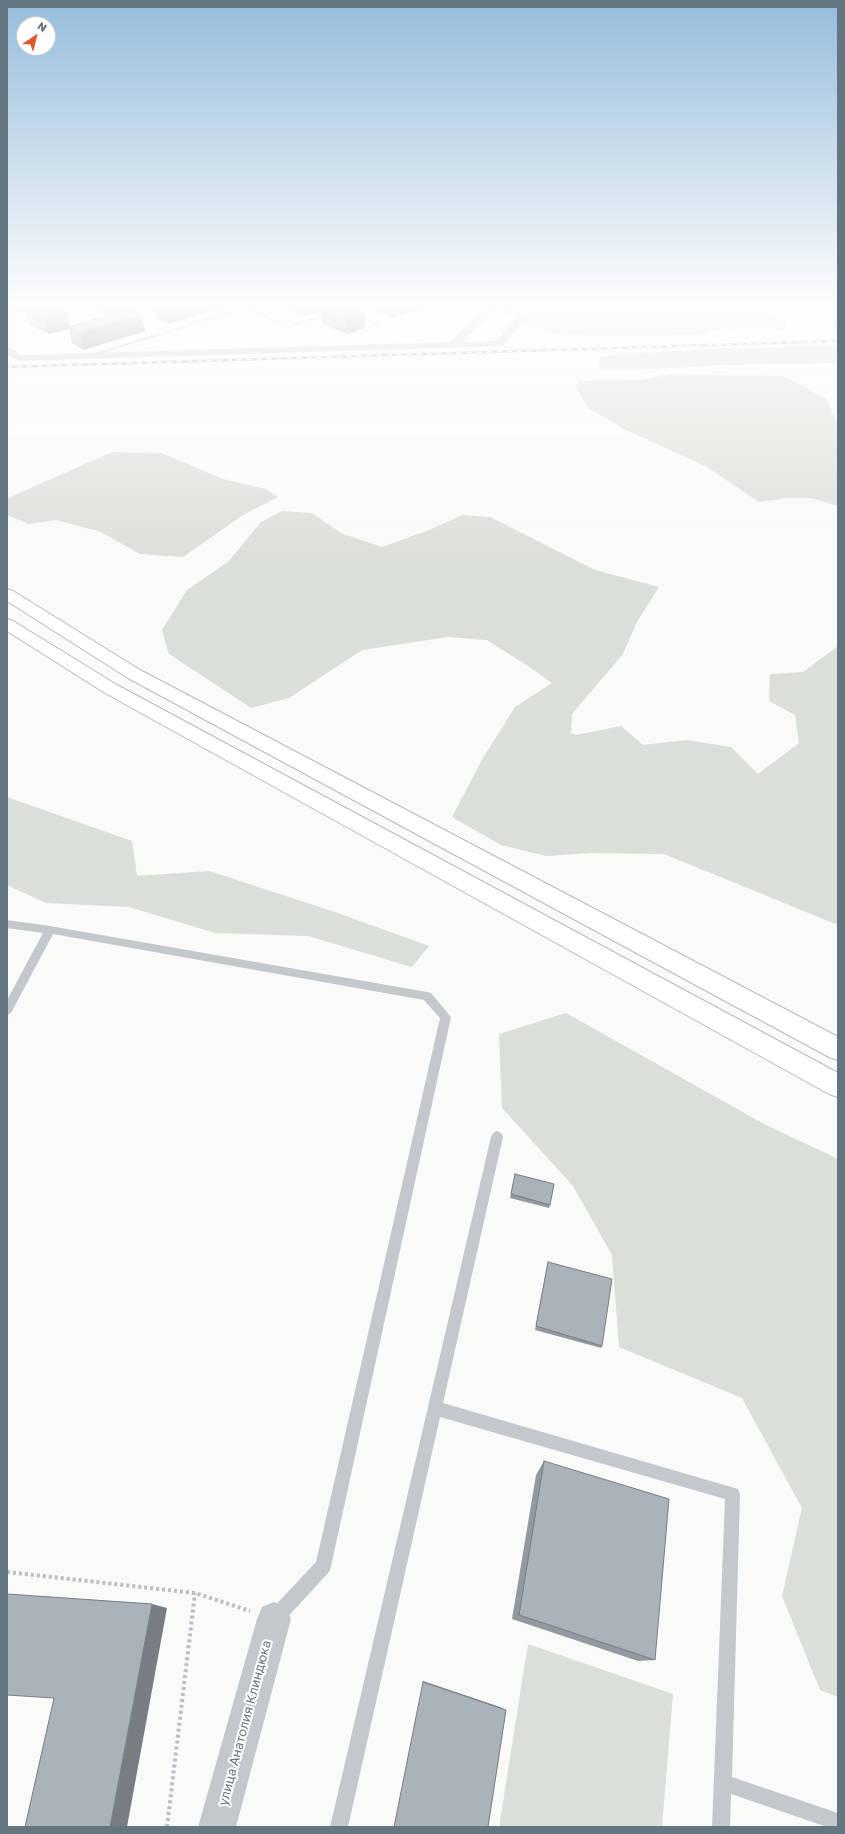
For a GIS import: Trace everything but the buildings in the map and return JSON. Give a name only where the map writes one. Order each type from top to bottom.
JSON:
[{"type":"main road","points":[[7,594],[134,674],[838,1049]]},
{"type":"main road","points":[[7,624],[111,689],[838,1086]]},
{"type":"street","name":"улица Анатолия Клиндюка","points":[[217,1827],[274,1619]]},
{"type":"lane","points":[[7,924],[50,930],[427,996],[446,1017],[323,1566],[274,1619]]},
{"type":"lane","points":[[7,1010],[50,930]]},
{"type":"lane","points":[[340,1827],[434,1408],[497,1137]]},
{"type":"lane","points":[[434,1408],[733,1494],[721,1827]]},
{"type":"lane","points":[[723,1783],[838,1822]]},
{"type":"path","points":[[7,1572],[195,1593],[274,1619]]},
{"type":"path","points":[[167,1827],[195,1593]]},
{"type":"shaded area","points":[[578,392],[812,392],[826,399],[838,426],[838,506],[811,498],[787,498],[759,502],[707,467],[626,430],[588,408]]},
{"type":"shaded area","points":[[112,452],[161,453],[223,479],[266,489],[278,497],[243,515],[183,557],[140,554],[101,532],[57,520],[28,524],[7,515],[8,498]]},
{"type":"shaded area","points":[[282,511],[312,513],[341,533],[382,547],[429,530],[462,515],[490,517],[595,570],[659,587],[637,622],[623,654],[572,714],[571,733],[576,735],[621,726],[643,745],[686,740],[731,747],[758,774],[799,743],[795,715],[769,701],[770,674],[803,672],[838,646],[838,925],[664,854],[590,853],[546,856],[501,845],[452,817],[483,758],[515,707],[552,683],[487,640],[448,637],[362,650],[289,698],[251,708],[169,654],[162,630],[187,590],[228,562],[261,522]]},
{"type":"shaded area","points":[[7,797],[132,841],[137,876],[209,871],[335,912],[429,946],[412,967],[308,936],[215,933],[129,907],[46,903],[7,885]]},
{"type":"shaded area","points":[[566,1013],[764,1124],[838,1159],[838,1697],[820,1690],[782,1596],[802,1508],[742,1398],[619,1347],[612,1255],[573,1186],[502,1108],[499,1034]]},
{"type":"shaded area","points":[[528,1644],[673,1694],[662,1827],[499,1827]]}]
